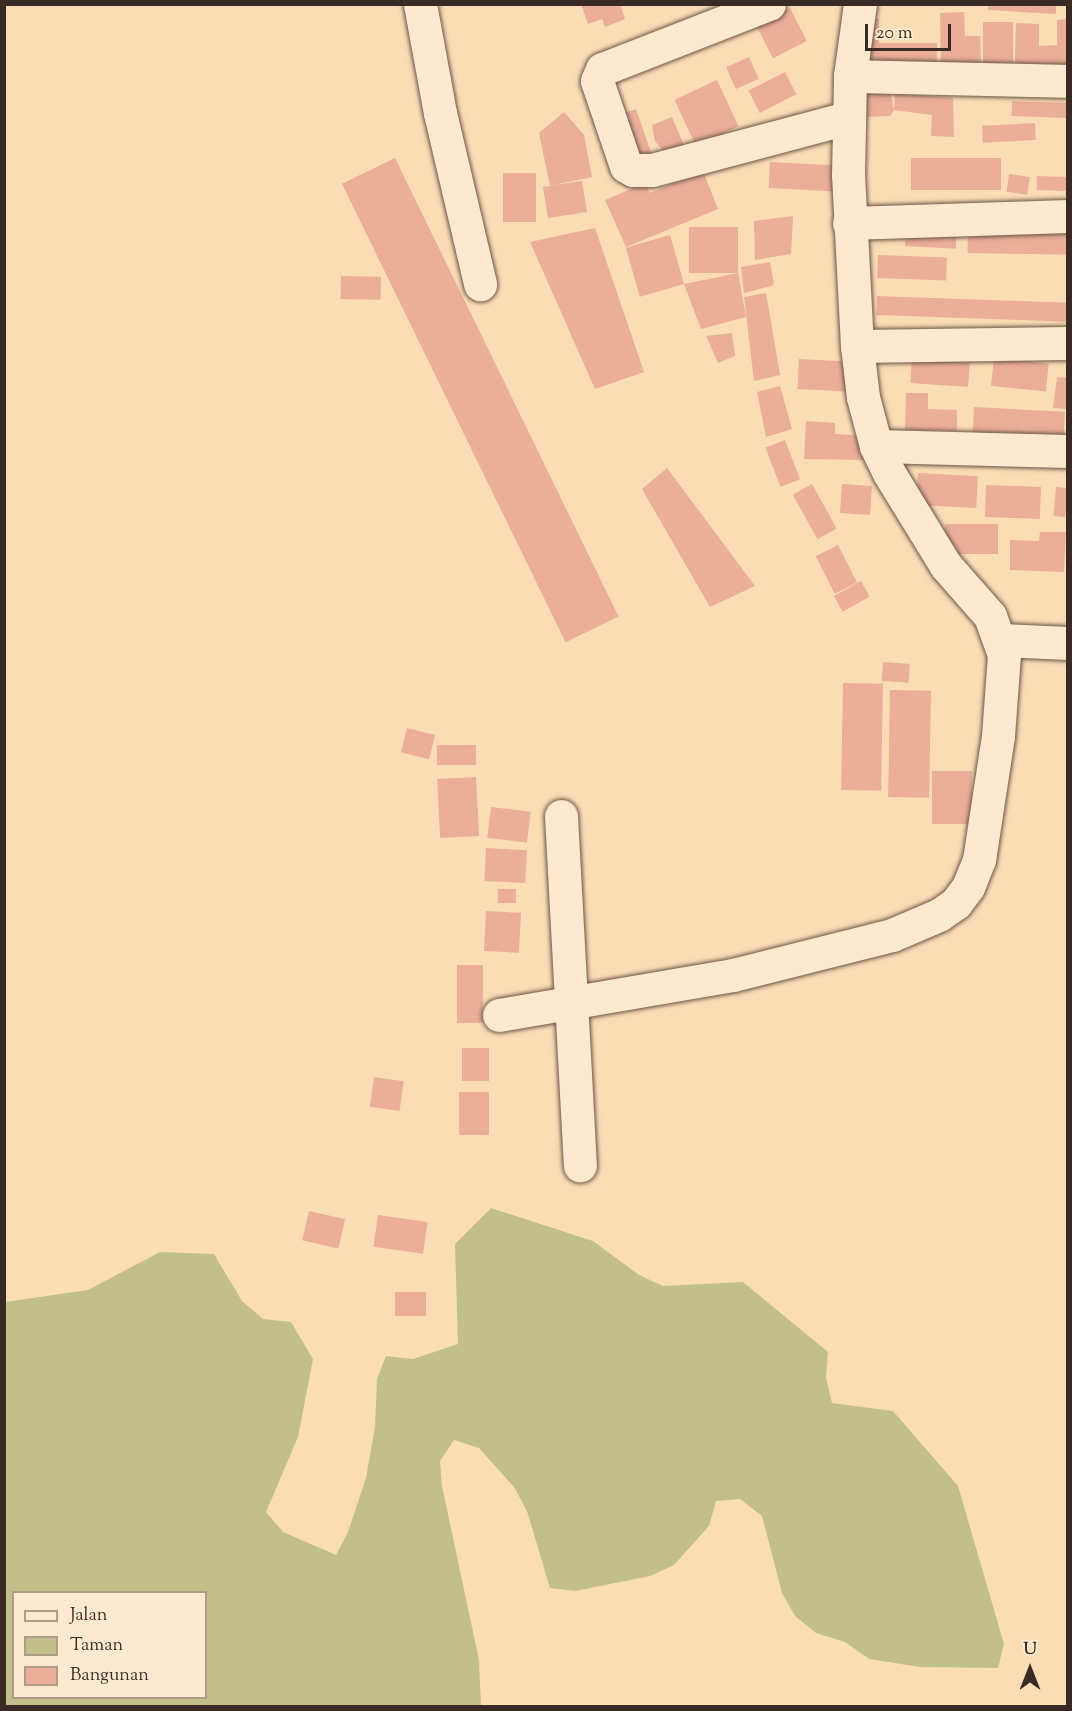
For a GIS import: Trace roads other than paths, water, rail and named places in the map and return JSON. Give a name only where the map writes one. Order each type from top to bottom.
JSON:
[{"type":"street","points":[[420,4],[440,113],[480,284]]},
{"type":"street","points":[[769,4],[602,69],[597,81],[626,166],[633,170],[652,170],[848,118]]},
{"type":"street","points":[[499,1015],[569,1005],[733,975],[849,947],[918,924],[956,903],[968,887],[982,846],[1004,670],[1001,640],[990,616],[934,549],[876,446],[863,396],[856,346],[849,223],[848,118],[850,76],[860,4]]},
{"type":"street","points":[[850,76],[1068,81]]},
{"type":"street","points":[[849,223],[1068,216]]},
{"type":"street","points":[[856,346],[1068,343]]},
{"type":"street","points":[[876,446],[1068,451]]},
{"type":"street","points":[[1001,640],[1068,643]]},
{"type":"street","points":[[561,816],[569,1005],[580,1165]]}]
